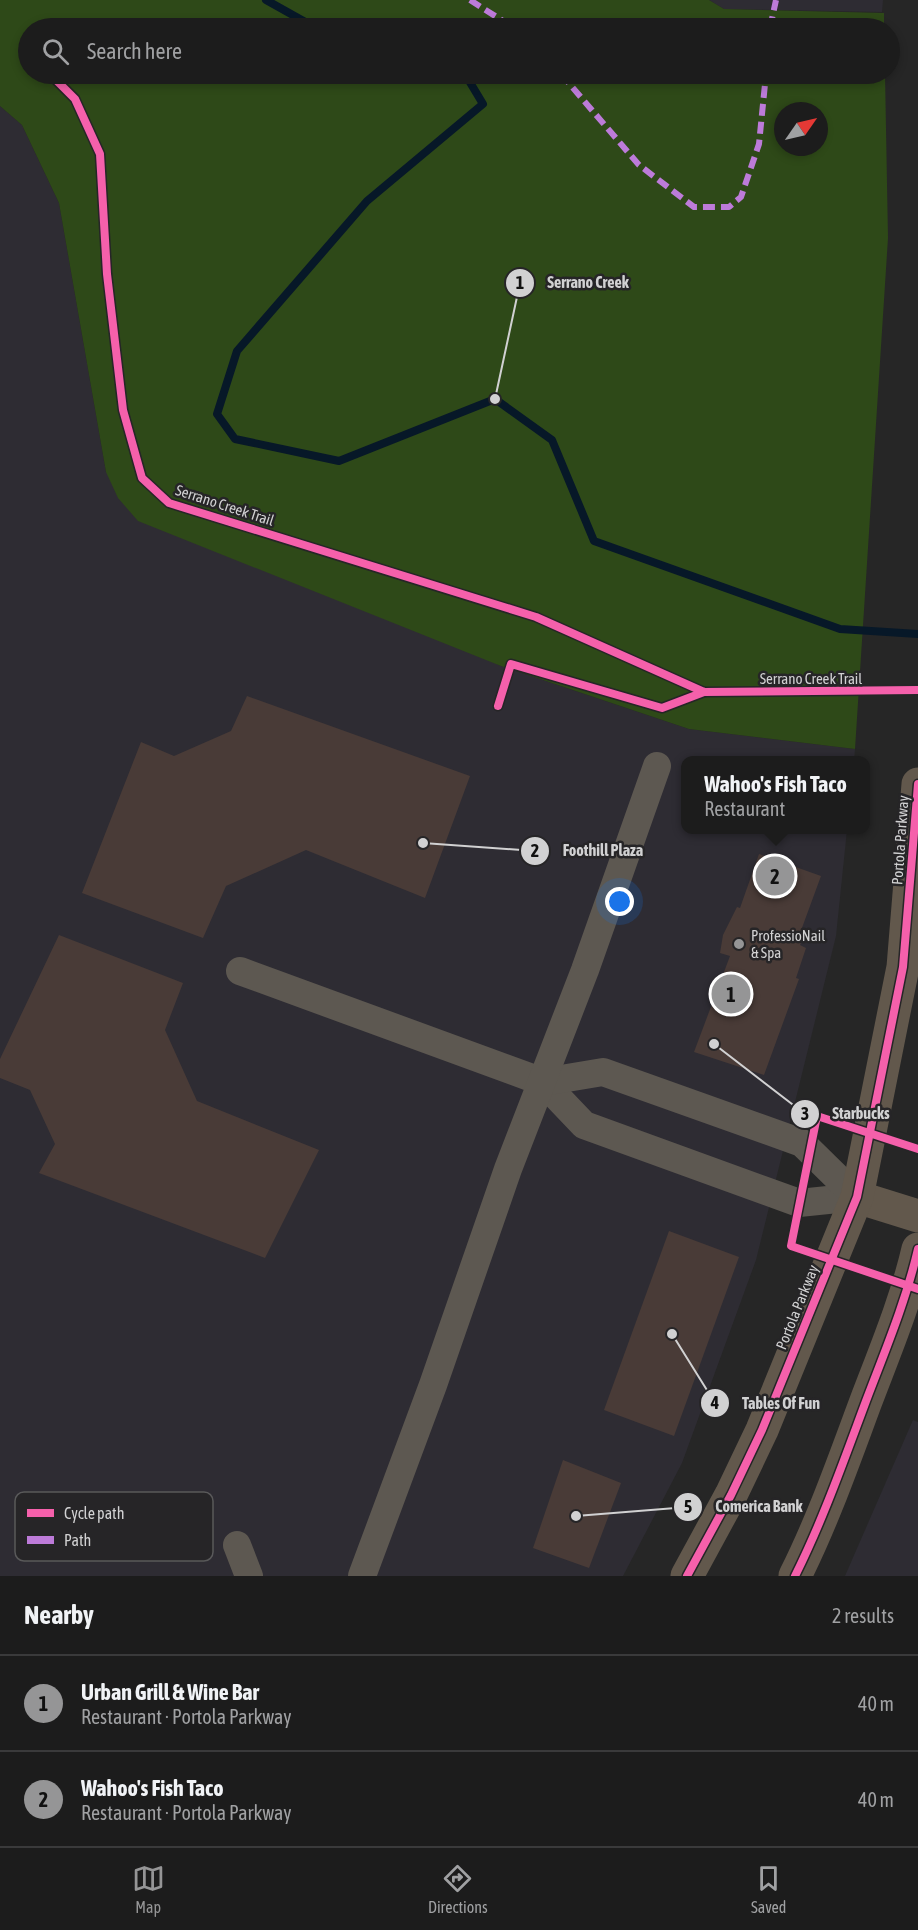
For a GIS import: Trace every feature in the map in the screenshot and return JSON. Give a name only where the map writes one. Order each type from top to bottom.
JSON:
[{"type":"main road","name":"Portola Parkway","points":[[687,1576],[731,1495],[762,1430],[857,1197],[903,968],[918,784]]},
{"type":"main road","points":[[857,1197],[918,1216]]},
{"type":"main road","points":[[795,1576],[822,1519],[846,1457],[907,1292],[918,1249]]},
{"type":"street","points":[[362,1576],[433,1385],[508,1169],[543,1082],[657,766]]},
{"type":"street","points":[[240,971],[543,1082],[584,1125],[799,1203],[857,1197]]},
{"type":"street","points":[[543,1082],[603,1072],[780,1135],[801,1143],[857,1197]]},
{"type":"street","points":[[237,1545],[249,1576]]},
{"type":"shaded area","points":[[709,0],[883,0],[882,12],[724,9]]},
{"type":"shaded area","points":[[0,106],[22,125],[59,203],[106,472],[501,666],[689,729],[855,749],[854,756],[681,756],[681,834],[847,834],[836,936],[756,1260],[682,1463],[623,1576],[0,1576]]},
{"type":"shaded area","points":[[913,1420],[918,1422],[918,1576],[845,1576]]},
{"type":"green space","points":[[0,0],[709,0],[724,9],[884,13],[884,18],[18,18],[18,84],[885,84],[888,238],[855,749],[689,729],[501,666],[138,521],[118,498],[106,472],[59,203],[22,125],[0,106]]},
{"type":"building","points":[[247,696],[470,776],[425,898],[306,850],[226,886],[203,938],[82,893],[141,742],[174,756],[231,731]]},
{"type":"building","points":[[759,854],[821,876],[799,936],[803,938],[800,945],[806,948],[796,978],[799,979],[764,1075],[694,1052],[730,956],[720,953],[723,935],[737,907],[740,908]]},
{"type":"building","points":[[59,935],[183,983],[165,1030],[197,1101],[319,1150],[265,1258],[39,1173],[55,1144],[30,1090],[0,1078],[0,1059]]},
{"type":"building","points":[[669,1231],[739,1257],[674,1436],[604,1410]]},
{"type":"building","points":[[563,1460],[621,1483],[589,1568],[533,1548]]},
{"type":"waterway","points":[[266,0],[298,18]]},
{"type":"waterway","points":[[471,84],[483,104],[367,201],[237,351],[217,414],[235,439],[339,461],[495,399],[552,440],[594,541],[840,629],[918,634]]},
{"type":"marked path","points":[[470,0],[498,18]]},
{"type":"marked path","points":[[772,18],[776,0]]},
{"type":"marked path","points":[[570,84],[639,165],[694,207],[729,207],[741,197],[759,144],[765,84]]},
{"type":"cycle path","name":"Serrano Creek Trail","points":[[60,84],[75,99],[100,154],[107,274],[123,410],[142,478],[169,503],[536,617],[704,692],[918,690]]},
{"type":"cycle path","points":[[498,706],[511,664],[662,708],[704,692]]},
{"type":"cycle path","points":[[687,1576],[731,1495],[762,1430],[857,1197],[903,967],[918,784]]},
{"type":"cycle path","points":[[918,1149],[817,1116],[791,1246],[918,1289]]},
{"type":"cycle path","points":[[795,1576],[824,1512],[888,1345],[918,1249]]},
{"type":"place","name":"Serrano Creek","points":[[495,399]]},
{"type":"place","name":"Foothill Plaza","points":[[423,843]]},
{"type":"place","name":"Wahoo's Fish Taco","points":[[775,876]]},
{"type":"place","name":"ProfessioNail & Spa","points":[[739,944]]},
{"type":"place","name":"Urban Grill & Wine Bar","points":[[731,994]]},
{"type":"place","name":"Starbucks","points":[[714,1044]]},
{"type":"place","name":"Tables Of Fun","points":[[672,1334]]},
{"type":"place","name":"Comerica Bank","points":[[576,1516]]}]
